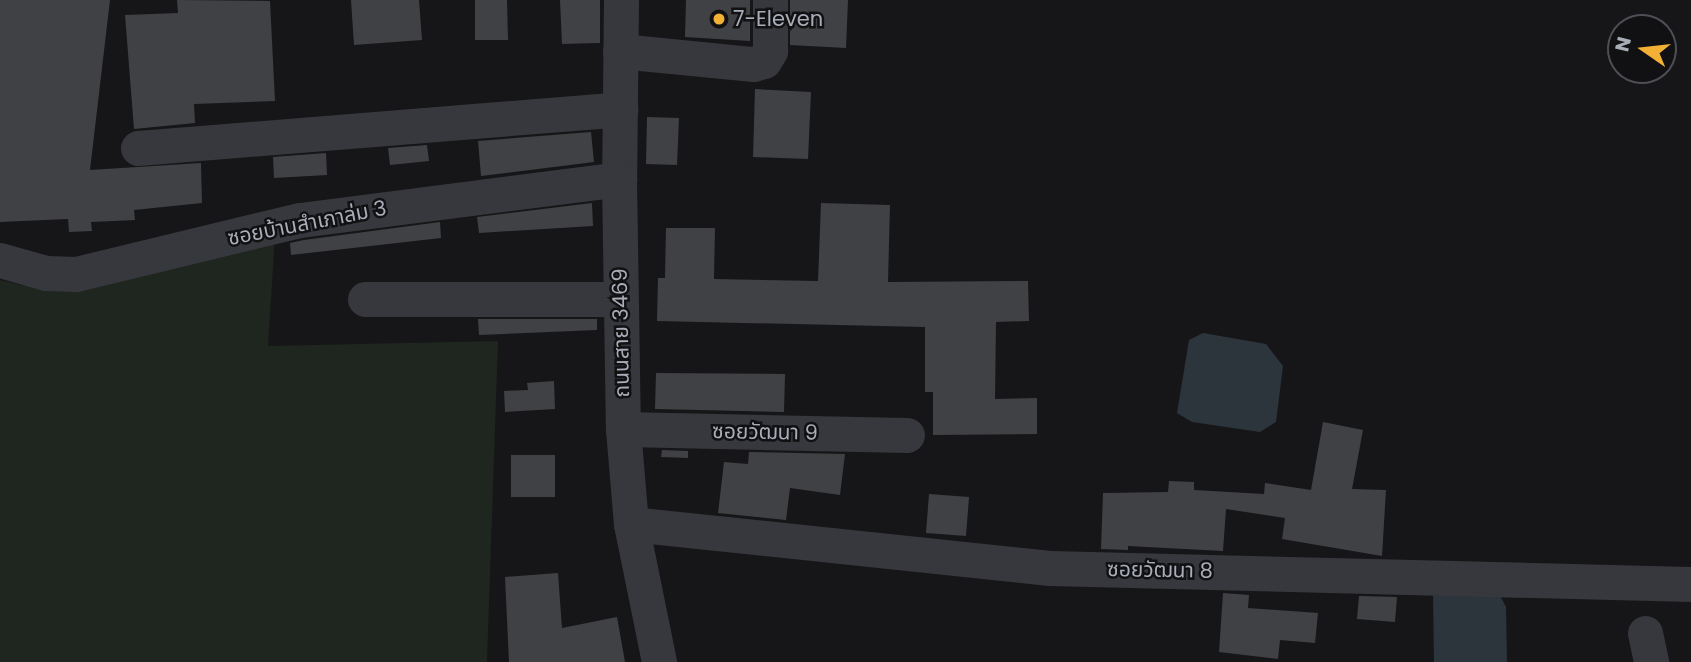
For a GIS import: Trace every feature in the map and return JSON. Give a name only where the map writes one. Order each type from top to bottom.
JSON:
[{"type":"street","name":"ถนนสาย 3469","points":[[621,0],[618,179],[623,429],[631,524],[659,662]]},
{"type":"street","points":[[620,51],[753,64],[764,61],[770,51],[771,0]]},
{"type":"street","points":[[138,148],[620,109]]},
{"type":"street","name":"ซอยบ้านสำเภาล่ม 3","points":[[0,260],[46,273],[76,274],[300,220],[618,179]]},
{"type":"street","points":[[365,299],[620,299]]},
{"type":"street","name":"ซอยวัฒนา 9","points":[[623,429],[907,435]]},
{"type":"street","name":"ซอยวัฒนา 8","points":[[631,524],[1051,568],[1691,583]]},
{"type":"shaded area","points":[[275,236],[268,346],[498,341],[487,662],[0,662],[0,280],[21,285],[88,278]]},
{"type":"shaded area","points":[[1203,333],[1266,344],[1283,366],[1276,422],[1260,432],[1192,422],[1177,413],[1189,340]]},
{"type":"shaded area","points":[[1440,589],[1497,590],[1506,607],[1507,662],[1434,662],[1433,595]]},
{"type":"building","points":[[0,0],[110,0],[90,170],[201,163],[202,203],[134,210],[135,220],[91,222],[92,231],[69,232],[68,219],[0,222]]},
{"type":"building","points":[[177,0],[270,1],[275,101],[194,104],[195,123],[134,129],[125,15],[178,13]]},
{"type":"building","points":[[351,0],[419,0],[422,40],[354,45]]},
{"type":"building","points":[[475,0],[507,0],[508,40],[475,40]]},
{"type":"building","points":[[560,0],[600,0],[600,43],[562,44]]},
{"type":"building","name":"7-Eleven","points":[[686,0],[750,0],[750,41],[685,37]]},
{"type":"building","points":[[790,0],[848,0],[846,48],[790,45]]},
{"type":"building","points":[[755,89],[811,92],[808,159],[753,157]]},
{"type":"building","points":[[647,117],[679,118],[677,165],[646,164]]},
{"type":"building","points":[[591,132],[594,162],[481,176],[478,141]]},
{"type":"building","points":[[427,145],[429,161],[390,165],[388,148]]},
{"type":"building","points":[[326,153],[327,175],[274,178],[273,157]]},
{"type":"building","points":[[592,203],[593,226],[479,233],[477,217]]},
{"type":"building","points":[[821,203],[890,205],[888,282],[1028,281],[1029,321],[996,322],[995,399],[1037,398],[1037,434],[933,435],[933,392],[925,392],[925,327],[657,321],[658,278],[665,278],[666,228],[715,228],[714,279],[818,281]]},
{"type":"building","points":[[440,222],[441,238],[291,255],[290,243]]},
{"type":"building","points":[[478,319],[597,319],[597,330],[479,335]]},
{"type":"building","points":[[656,373],[785,374],[784,412],[655,409]]},
{"type":"building","points":[[554,381],[555,409],[505,412],[504,391],[528,390],[527,383]]},
{"type":"building","points":[[1323,422],[1363,430],[1352,489],[1386,490],[1382,556],[1282,539],[1285,518],[1226,509],[1223,551],[1128,546],[1128,550],[1101,549],[1103,493],[1168,492],[1169,481],[1194,482],[1194,490],[1264,494],[1265,483],[1311,490]]},
{"type":"building","points":[[662,450],[688,451],[688,458],[661,457]]},
{"type":"building","points":[[749,452],[845,454],[840,495],[790,488],[786,520],[718,513],[724,462],[748,464]]},
{"type":"building","points":[[511,455],[555,455],[555,497],[511,497]]},
{"type":"building","points":[[929,494],[969,497],[966,536],[926,533]]},
{"type":"building","points":[[558,573],[562,628],[617,617],[625,662],[509,662],[505,577]]},
{"type":"building","points":[[1223,593],[1249,595],[1248,608],[1318,613],[1315,643],[1280,640],[1278,659],[1219,652]]},
{"type":"building","points":[[1359,596],[1397,597],[1395,622],[1357,619]]},
{"type":"place","name":"7-Eleven","points":[[719,19]]}]
